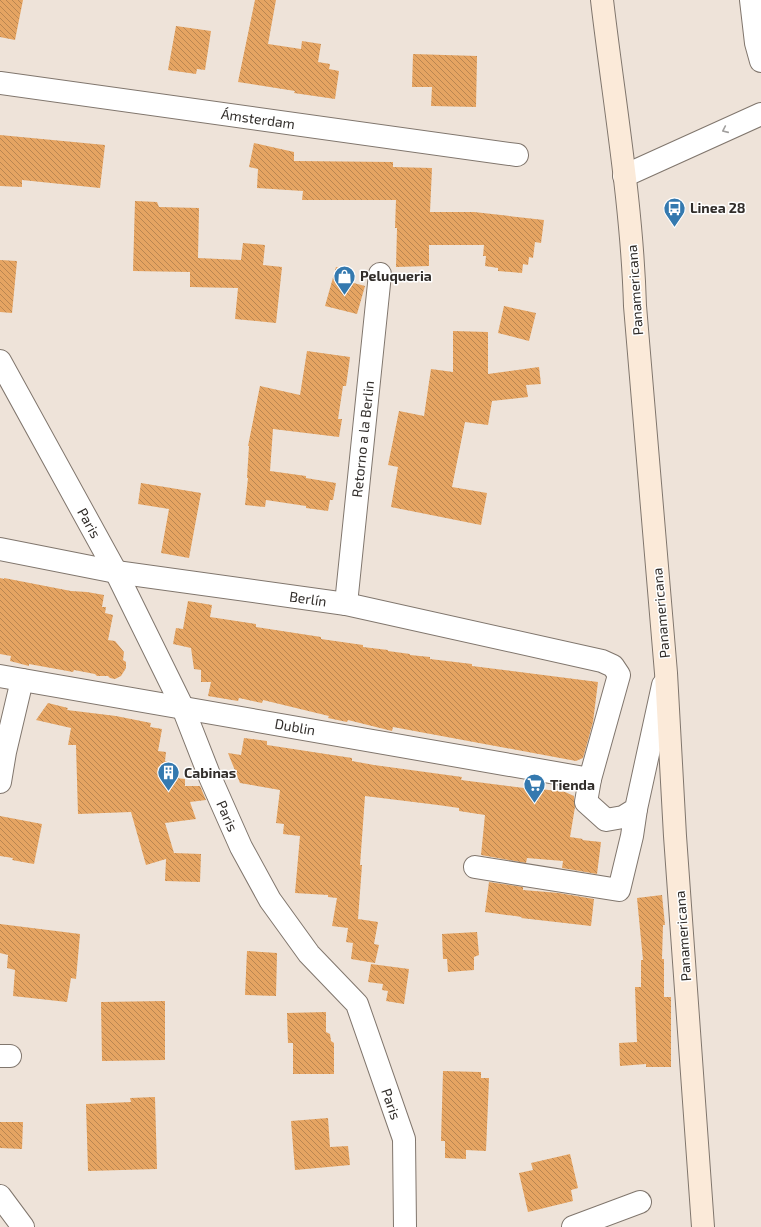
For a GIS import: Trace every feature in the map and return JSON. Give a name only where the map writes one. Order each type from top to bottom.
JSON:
[{"type":"main road","name":"Panamericana","points":[[602,0],[634,262],[635,306],[666,674],[675,836],[703,1227]]},
{"type":"street","points":[[751,0],[756,43],[761,61]]},
{"type":"street","name":"Ámsterdam","points":[[0,83],[517,155]]},
{"type":"street","points":[[624,176],[761,114]]},
{"type":"street","name":"Retorno a la Berlin","points":[[346,604],[380,274]]},
{"type":"street","name":"Paris","points":[[0,361],[116,572],[183,708],[210,777],[241,847],[270,900],[309,954],[357,1004],[404,1139],[405,1227]]},
{"type":"street","name":"Berlín","points":[[0,548],[116,572],[346,604],[594,660],[613,666],[619,675],[590,779]]},
{"type":"street","points":[[475,867],[619,890],[632,836],[636,809],[666,674]]},
{"type":"street","name":"Dublin","points":[[0,676],[590,779]]},
{"type":"street","points":[[0,782],[5,752],[22,680]]},
{"type":"street","points":[[590,779],[586,802],[606,820],[624,817],[636,809]]},
{"type":"street","points":[[0,1196],[23,1227]]},
{"type":"street","points":[[573,1227],[640,1202]]},
{"type":"building","points":[[0,0],[23,0],[15,40],[0,37]]},
{"type":"building","points":[[255,0],[276,0],[268,44],[301,49],[302,41],[321,44],[318,62],[330,64],[329,69],[339,71],[335,99],[238,82]]},
{"type":"building","points":[[176,26],[211,31],[205,70],[197,69],[196,74],[168,70]]},
{"type":"building","points":[[413,54],[477,56],[476,107],[431,106],[432,87],[412,87]]},
{"type":"building","points":[[0,135],[105,145],[100,188],[22,180],[22,187],[0,186]]},
{"type":"building","points":[[254,143],[294,152],[294,161],[393,162],[393,167],[432,168],[430,212],[474,212],[544,220],[541,243],[535,242],[533,258],[529,257],[528,265],[523,264],[522,273],[498,271],[498,268],[485,266],[486,256],[483,256],[484,245],[429,245],[429,266],[396,267],[396,200],[302,200],[303,191],[257,188],[258,169],[249,167]]},
{"type":"building","points":[[135,201],[157,202],[159,207],[199,208],[198,258],[241,260],[243,243],[265,245],[263,265],[282,267],[276,323],[235,319],[238,288],[190,287],[190,272],[133,271]]},
{"type":"building","points":[[0,260],[17,261],[12,313],[0,312]]},
{"type":"building","name":"Peluqueria","points":[[336,267],[353,271],[350,282],[365,286],[357,314],[325,306]]},
{"type":"building","points":[[504,306],[536,313],[529,341],[498,333]]},
{"type":"building","points":[[453,331],[488,332],[488,374],[539,367],[541,384],[526,385],[528,397],[492,401],[488,425],[465,422],[452,487],[487,493],[481,525],[391,507],[398,467],[388,465],[399,411],[424,416],[431,369],[453,372]]},
{"type":"building","points":[[307,351],[350,357],[346,386],[343,386],[338,419],[342,419],[339,437],[273,429],[270,471],[306,476],[306,478],[336,483],[333,500],[330,500],[328,511],[266,500],[265,507],[245,505],[248,478],[248,446],[260,386],[300,395]]},
{"type":"building","points":[[141,483],[201,493],[189,558],[161,553],[169,509],[138,504]]},
{"type":"building","points":[[0,578],[71,591],[104,595],[102,607],[106,607],[105,613],[113,615],[108,640],[115,641],[124,652],[123,660],[126,662],[126,668],[121,676],[115,679],[108,676],[97,676],[95,674],[74,670],[73,672],[29,664],[29,666],[10,661],[11,656],[0,654]]},
{"type":"building","points":[[188,601],[212,605],[210,617],[256,624],[256,627],[321,637],[321,639],[363,645],[363,647],[430,657],[430,659],[472,664],[472,666],[598,682],[593,722],[583,758],[576,761],[393,727],[392,731],[348,720],[347,722],[328,718],[329,716],[263,700],[262,703],[239,698],[238,701],[208,696],[211,682],[201,682],[201,670],[194,669],[191,648],[173,644],[176,628],[183,629]]},
{"type":"building","points":[[48,703],[68,708],[67,710],[116,716],[151,723],[150,727],[162,729],[158,751],[166,752],[165,761],[170,763],[168,777],[185,779],[185,786],[200,786],[206,800],[190,802],[196,819],[165,823],[174,853],[201,854],[200,882],[165,881],[166,859],[146,865],[131,812],[78,814],[76,745],[68,745],[71,728],[36,720]]},
{"type":"building","points":[[244,738],[267,741],[267,745],[352,758],[352,761],[374,765],[462,777],[461,780],[565,792],[574,796],[575,807],[570,837],[601,842],[597,874],[562,868],[563,861],[527,858],[526,863],[481,855],[485,815],[459,811],[459,808],[365,796],[358,919],[378,922],[374,944],[379,945],[375,963],[351,959],[353,943],[346,942],[348,928],[332,926],[337,898],[328,897],[328,895],[295,893],[300,836],[283,834],[284,824],[276,823],[280,790],[240,783],[228,753],[241,755]]},
{"type":"building","points":[[0,816],[42,824],[34,864],[0,856]]},
{"type":"building","points":[[489,882],[523,887],[523,890],[559,893],[594,899],[591,926],[521,918],[522,917],[485,912]]},
{"type":"building","points":[[662,895],[665,925],[663,925],[662,959],[664,959],[664,997],[671,997],[671,1067],[646,1067],[646,1064],[620,1066],[619,1043],[637,1042],[635,987],[641,987],[641,960],[643,960],[637,898]]},
{"type":"building","points":[[0,924],[80,934],[76,979],[71,978],[67,1002],[13,996],[15,970],[7,968],[8,955],[0,953]]},
{"type":"building","points":[[477,932],[479,955],[474,957],[474,970],[448,972],[447,959],[443,959],[442,934]]},
{"type":"building","points":[[247,951],[277,953],[276,996],[245,995]]},
{"type":"building","points":[[371,964],[409,969],[404,1004],[386,1001],[388,991],[382,990],[383,984],[368,982]]},
{"type":"building","points":[[165,1001],[165,1060],[102,1061],[101,1002]]},
{"type":"building","points":[[326,1012],[326,1032],[330,1034],[331,1041],[334,1043],[334,1074],[293,1074],[293,1043],[288,1043],[287,1013]]},
{"type":"building","points":[[443,1071],[481,1072],[481,1078],[489,1078],[486,1151],[466,1150],[466,1159],[445,1158],[445,1141],[441,1141]]},
{"type":"building","points":[[155,1097],[157,1169],[88,1171],[86,1104],[131,1102],[130,1098]]},
{"type":"building","points":[[328,1118],[330,1147],[348,1146],[350,1165],[295,1170],[291,1121]]},
{"type":"building","points":[[0,1122],[23,1122],[22,1149],[0,1148]]},
{"type":"building","points":[[570,1154],[578,1188],[571,1190],[573,1201],[528,1212],[519,1173],[533,1170],[531,1163]]},
{"type":"place","name":"Linea 28","points":[[674,228]]},
{"type":"place","name":"Peluqueria","points":[[345,296]]},
{"type":"place","name":"Cabinas","points":[[168,792]]},
{"type":"place","name":"Tienda","points":[[534,804]]}]
